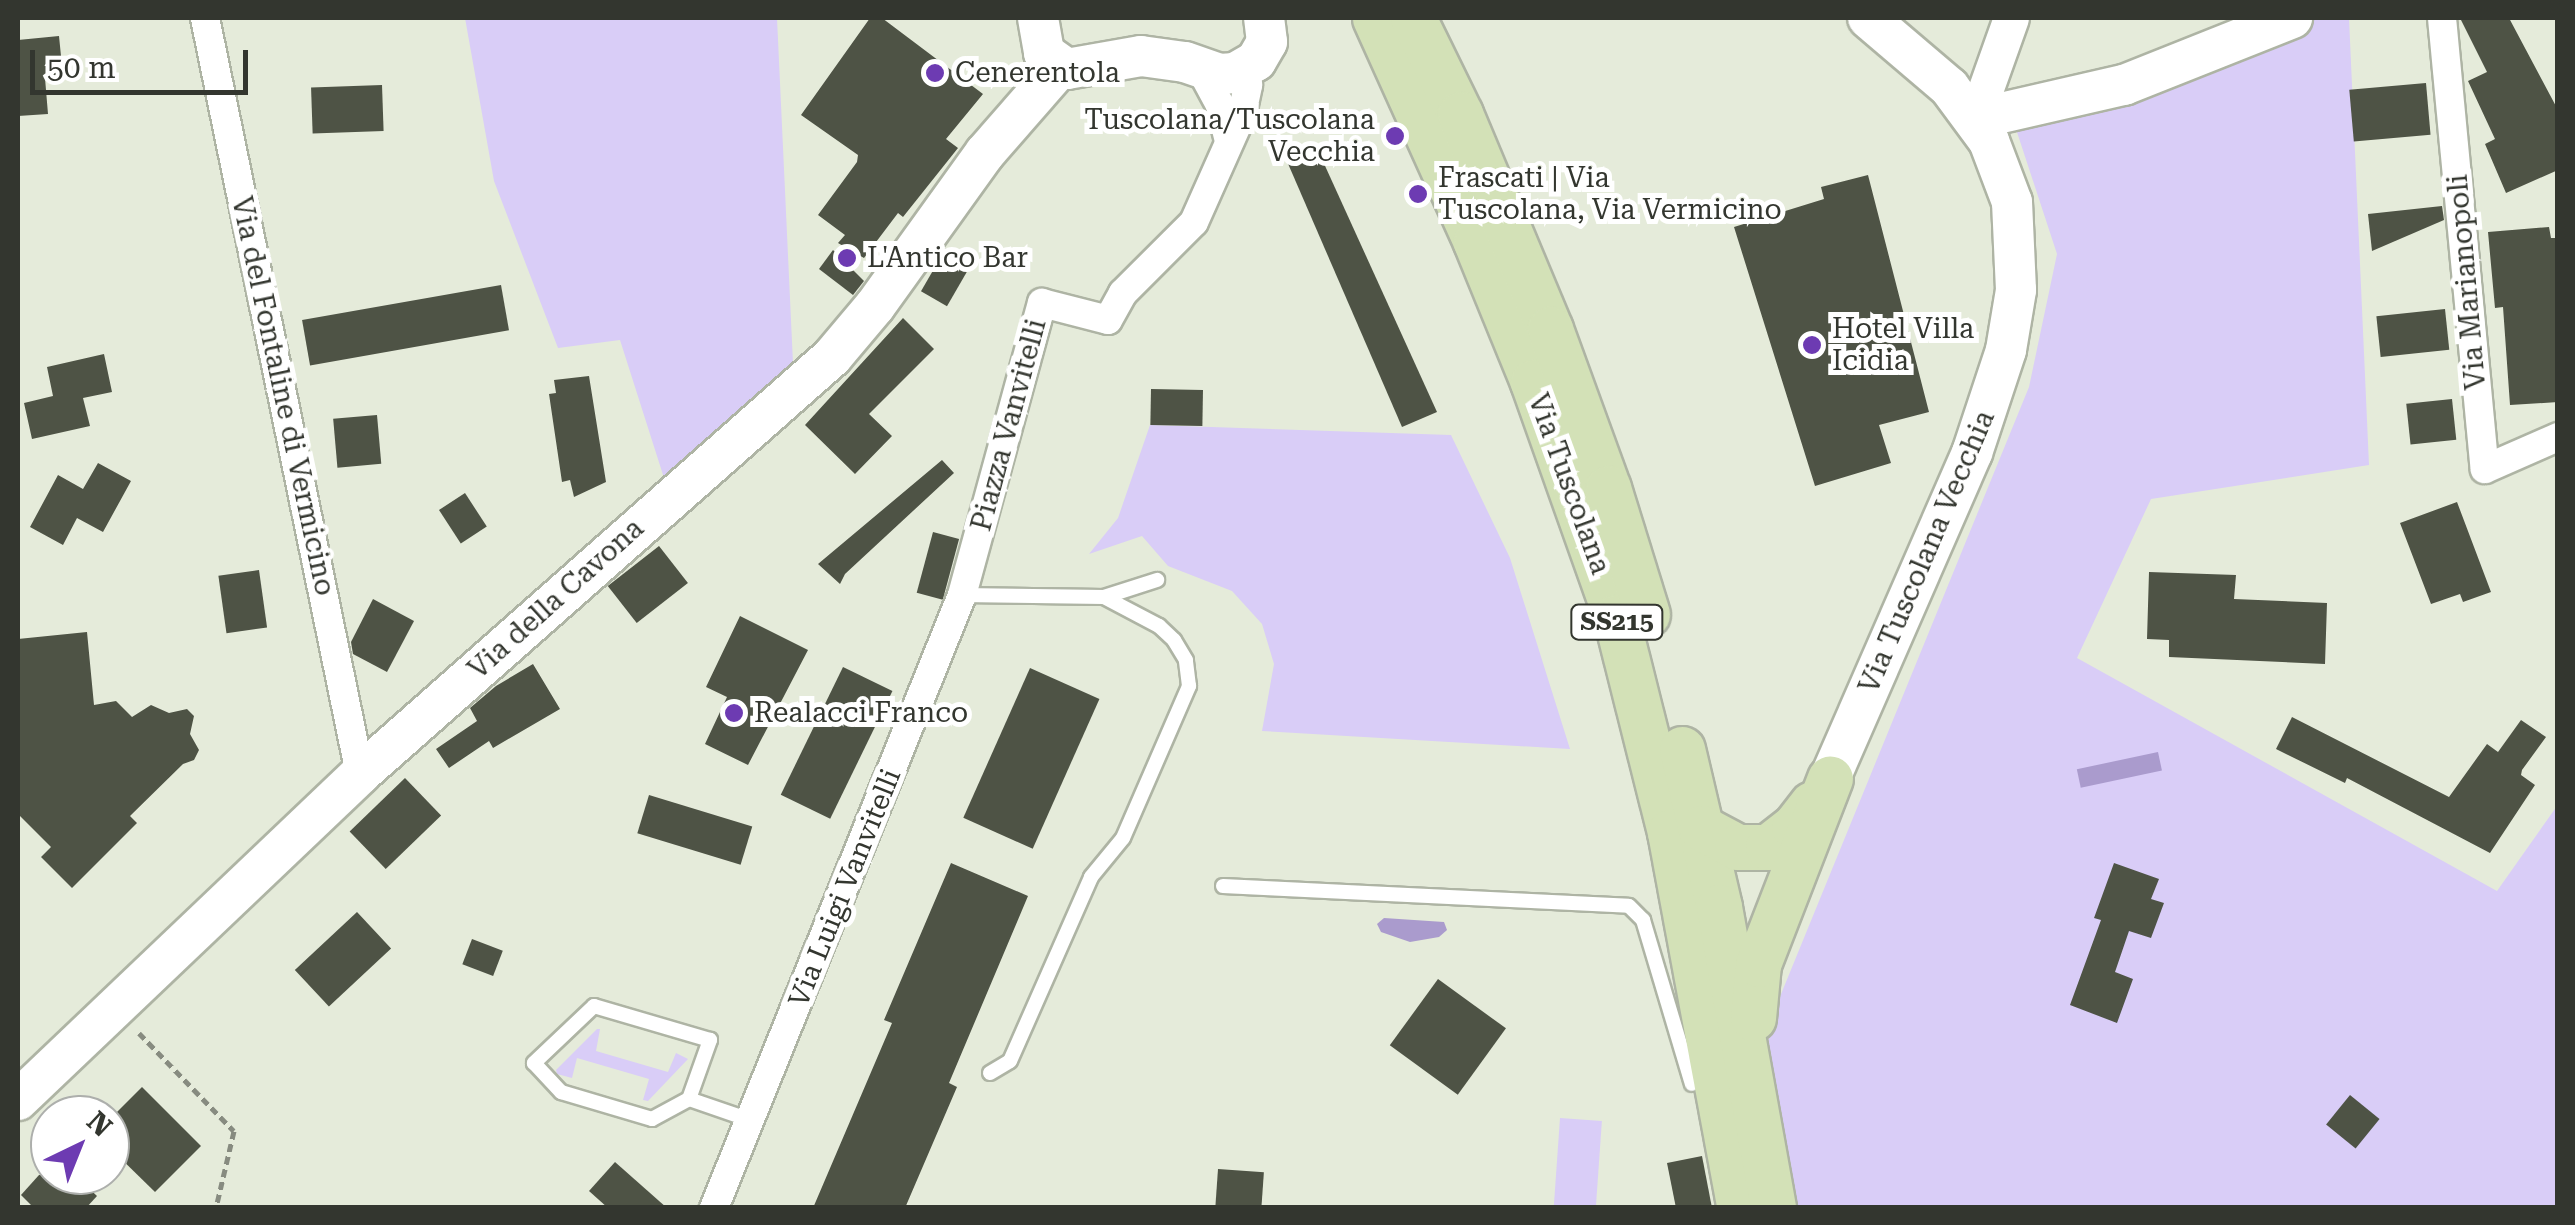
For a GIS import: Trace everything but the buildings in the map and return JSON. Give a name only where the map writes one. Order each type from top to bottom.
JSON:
[{"type":"main road","points":[[1038,18],[1044,53],[1060,67],[1083,70],[1141,56],[1200,66],[1220,74],[1244,69],[1264,52],[1271,21]]},
{"type":"main road","name":"Via Tuscolana","points":[[1375,18],[1413,43],[1550,329],[1608,488],[1656,649],[1702,828],[1709,1081],[1773,1208]]},
{"type":"main road","name":"Via Tuscolana Vecchia","points":[[1830,778],[1972,453],[2006,350],[2016,290],[2014,217],[2002,170],[1975,119],[1919,57],[1868,18]]},
{"type":"main road","points":[[1975,119],[2107,90],[2292,18]]},
{"type":"main road","name":"Via Tuscolana","points":[[1413,43],[1616,617],[1662,798],[1709,1081],[1740,1208]]},
{"type":"main road","name":"Via della Cavona","points":[[18,1100],[360,774],[611,548],[832,357],[875,306],[985,153],[1060,67]]},
{"type":"main road","points":[[1702,828],[1737,848],[1768,847],[1794,828],[1830,778]]},
{"type":"main road","points":[[1709,1081],[1830,778]]},
{"type":"street","name":"Via del Fontaline di Vermicino","points":[[205,18],[360,774]]},
{"type":"street","points":[[1975,119],[2011,18]]},
{"type":"street","name":"Via Marianopoli","points":[[2442,18],[2485,468],[2558,437]]},
{"type":"street","points":[[1200,66],[1220,105],[1228,137]]},
{"type":"street","points":[[1228,137],[1247,98],[1244,69]]},
{"type":"street","name":"Piazza Vanvitelli","points":[[966,581],[1042,302],[1108,320],[1123,293],[1194,222],[1207,201],[1228,137]]},
{"type":"street","name":"Via Luigi Vanvitelli","points":[[714,1208],[966,581]]},
{"type":"lane","points":[[1104,596],[1157,580]]},
{"type":"lane","points":[[966,581],[1104,596],[1159,626],[1174,640],[1186,660],[1189,686],[1124,838],[1091,877],[1010,1061],[990,1072]]},
{"type":"lane","points":[[1223,886],[1629,906],[1644,920],[1709,1081]]},
{"type":"lane","points":[[688,1099],[710,1040],[594,1006],[534,1063],[561,1092],[652,1119],[688,1099],[750,1120]]},
{"type":"path","points":[[116,1010],[234,1131],[216,1208]]},
{"type":"shaded area","points":[[465,18],[777,18],[793,363],[664,478],[620,340],[558,348],[494,181]]},
{"type":"shaded area","points":[[2292,18],[2349,18],[2369,465],[2151,499],[2077,658],[2497,891],[2557,806],[2557,1207],[1773,1207],[1748,1075],[2029,387],[2057,254],[2015,126]]},
{"type":"shaded area","points":[[1150,425],[1451,435],[1510,558],[1570,749],[1262,731],[1274,664],[1262,624],[1232,591],[1168,566],[1142,536],[1089,554],[1118,518]]},
{"type":"shaded area","points":[[2158,752],[2162,771],[2081,788],[2077,769]]},
{"type":"shaded area","points":[[1384,918],[1444,922],[1447,930],[1439,937],[1410,942],[1381,932],[1377,924]]},
{"type":"shaded area","points":[[597,1029],[596,1051],[668,1072],[676,1053],[688,1059],[648,1101],[643,1100],[649,1079],[577,1058],[572,1078],[557,1074],[556,1070]]},
{"type":"shaded area","points":[[1560,1118],[1602,1121],[1596,1208],[1554,1207]]},
{"type":"place","name":"Cenerentola","points":[[935,73]]},
{"type":"place","name":"Tuscolana/Tuscolana Vecchia","points":[[1395,136]]},
{"type":"place","name":"Frascati | Via Tuscolana, Via Vermicino","points":[[1418,194]]},
{"type":"place","name":"L'Antico Bar","points":[[847,258]]},
{"type":"place","name":"Hotel Villa Icidia","points":[[1812,345]]},
{"type":"place","name":"Realacci Franco","points":[[734,713]]}]
